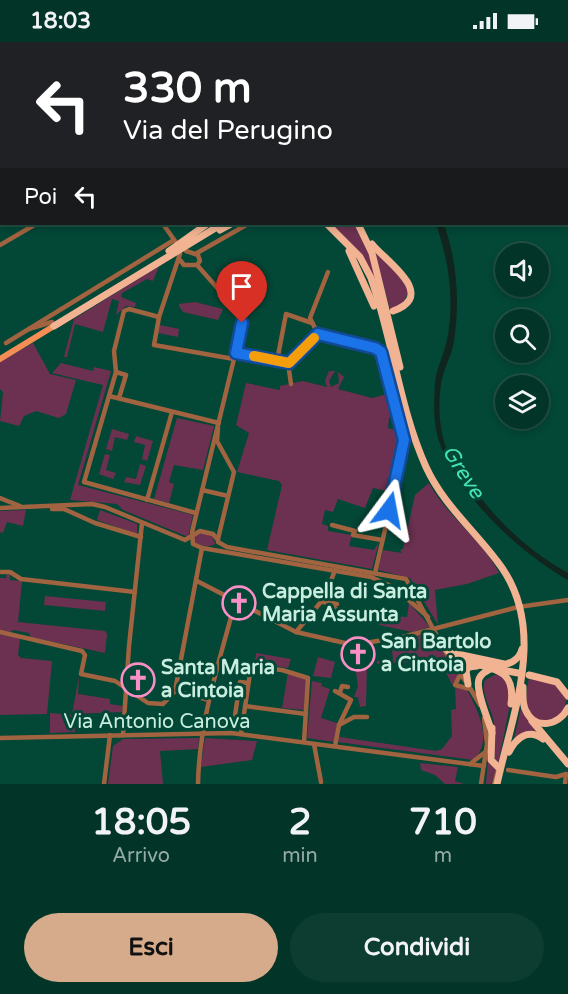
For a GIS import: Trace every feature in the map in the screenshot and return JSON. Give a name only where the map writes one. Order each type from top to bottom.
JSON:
[{"type":"highway","points":[[138,273],[206,225]]},
{"type":"highway","points":[[169,251],[213,225]]},
{"type":"highway","points":[[162,260],[220,225]]},
{"type":"highway","points":[[53,324],[138,273],[229,225]]},
{"type":"highway","points":[[330,225],[354,258],[374,306]]},
{"type":"highway","points":[[330,225],[366,267],[375,291],[410,420],[426,467],[447,504],[504,569],[522,606],[525,628],[524,707],[548,742],[567,763],[567,773]]},
{"type":"highway","points":[[359,225],[410,284],[410,294],[406,303],[393,311]]},
{"type":"highway","points":[[335,232],[352,248]]},
{"type":"highway","points":[[367,237],[425,455],[451,501],[509,569],[530,635],[498,784]]},
{"type":"highway","points":[[472,689],[482,675],[507,664],[520,655],[525,628]]},
{"type":"highway","points":[[445,648],[461,655],[507,664]]},
{"type":"highway","points":[[445,648],[458,659],[495,670],[557,682],[568,696]]},
{"type":"highway","points":[[479,665],[466,670],[492,733]]},
{"type":"highway","points":[[495,670],[487,676],[481,686],[491,718],[491,760],[499,768]]},
{"type":"highway","points":[[495,670],[510,679],[512,687],[506,753]]},
{"type":"highway","points":[[531,719],[545,724],[553,723],[561,719],[568,708]]},
{"type":"highway","points":[[506,753],[516,741],[526,734],[539,736],[548,742]]},
{"type":"main road","points":[[0,357],[53,324]]},
{"type":"street","points":[[0,245],[34,225]]},
{"type":"street","points":[[6,343],[175,241],[164,225]]},
{"type":"street","points":[[234,359],[154,345],[159,317],[180,260],[185,254],[197,253],[246,225]]},
{"type":"street","points":[[197,253],[200,259],[197,265]]},
{"type":"street","points":[[185,254],[188,265]]},
{"type":"street","points":[[180,260],[188,265],[197,265],[239,315],[242,326],[196,513],[191,537],[195,546]]},
{"type":"street","points":[[328,272],[310,318],[318,334],[375,348],[383,355],[403,430],[404,444],[375,573]]},
{"type":"street","points":[[159,317],[129,309],[123,313],[114,349],[116,372],[84,482],[196,513]]},
{"type":"street","points":[[277,361],[286,314],[312,322]]},
{"type":"street","points":[[0,346],[34,327],[53,324]]},
{"type":"street","points":[[288,363],[318,334]]},
{"type":"street","points":[[236,353],[288,363]]},
{"type":"street","points":[[288,363],[291,384]]},
{"type":"street","points":[[116,372],[126,375],[119,398]]},
{"type":"street","points":[[109,396],[219,424]]},
{"type":"street","points":[[147,500],[172,412]]},
{"type":"street","points":[[213,548],[218,541],[233,470],[217,441],[219,424]]},
{"type":"street","points":[[209,458],[213,448],[222,451]]},
{"type":"street","points":[[202,490],[228,496]]},
{"type":"street","points":[[0,498],[21,506]]},
{"type":"street","points":[[0,508],[92,504],[202,548],[213,548],[371,578],[395,588],[428,617]]},
{"type":"street","points":[[52,509],[64,509],[95,523],[141,537]]},
{"type":"street","points":[[123,735],[142,523]]},
{"type":"street","points":[[332,525],[355,531],[353,535],[382,540]]},
{"type":"street","points":[[166,534],[186,540],[200,531],[213,534],[227,548],[402,578],[410,583],[460,675],[472,689]]},
{"type":"street","points":[[0,632],[82,651],[85,655],[81,674],[115,681],[128,692],[150,704],[165,703],[175,691],[202,548]]},
{"type":"street","points":[[296,632],[325,601],[336,570]]},
{"type":"street","points":[[0,572],[42,582],[135,592]]},
{"type":"street","points":[[395,588],[396,581],[402,578]]},
{"type":"street","points":[[196,581],[236,599],[296,632],[354,645],[406,636],[522,606],[568,600]]},
{"type":"street","points":[[400,592],[407,591],[410,583]]},
{"type":"street","points":[[198,784],[209,700],[236,599]]},
{"type":"street","points":[[325,601],[337,606]]},
{"type":"street","points":[[445,648],[472,689],[484,719],[486,751],[482,781]]},
{"type":"street","points":[[241,734],[248,683],[253,666],[307,676],[304,742]]},
{"type":"street","points":[[460,675],[455,685],[472,689]]},
{"type":"street","points":[[234,722],[240,682],[248,683]]},
{"type":"street","points":[[335,747],[339,725],[351,700],[344,698],[337,691],[342,686],[348,687]]},
{"type":"street","points":[[175,691],[209,700]]},
{"type":"street","points":[[245,706],[306,714]]},
{"type":"street","points":[[339,725],[354,717],[367,717]]},
{"type":"street","points":[[205,722],[242,722]]},
{"type":"street","name":"Via Antonio Canova","points":[[0,738],[241,734],[484,766]]},
{"type":"street","points":[[104,784],[110,735]]},
{"type":"street","points":[[314,744],[321,782]]},
{"type":"street","points":[[482,781],[470,764],[480,759],[486,751]]},
{"type":"street","points":[[498,784],[499,768]]},
{"type":"street","points":[[508,770],[556,777],[567,773]]},
{"type":"street","points":[[556,777],[565,784],[567,773]]},
{"type":"shaded area","points":[[333,225],[355,225],[365,239],[378,280],[375,283]]},
{"type":"shaded area","points":[[436,225],[444,225],[452,253],[457,296],[454,341],[440,392],[439,408],[446,447],[474,489],[497,517],[523,542],[568,573],[568,580],[530,554],[491,519],[458,479],[438,438],[434,404],[435,383],[447,340],[450,310],[449,281]]},
{"type":"shaded area","points":[[373,249],[398,272],[407,285],[405,299],[395,308],[390,309]]},
{"type":"shaded area","points":[[159,266],[153,281],[147,279],[122,293],[121,297],[136,303],[135,307],[126,306],[116,315],[119,301],[112,299],[103,332],[75,324],[67,357],[64,357],[74,319]]},
{"type":"shaded area","points":[[195,302],[223,309],[218,320],[183,312],[179,306],[179,304]]},
{"type":"shaded area","points":[[160,325],[179,329],[178,337],[158,333]]},
{"type":"shaded area","points":[[33,343],[50,374],[76,380],[66,414],[59,418],[36,411],[24,416],[19,426],[0,421],[3,392],[0,389],[0,362]]},
{"type":"shaded area","points":[[61,363],[93,371],[94,367],[111,371],[78,485],[193,515],[188,537],[123,510],[117,504],[70,500],[103,385],[52,373]]},
{"type":"shaded area","points":[[329,371],[335,371],[329,381],[331,387],[339,383],[338,372],[344,377],[338,389],[372,398],[391,393],[396,409],[389,418],[388,428],[400,431],[401,442],[385,517],[377,515],[386,491],[373,488],[365,508],[338,499],[333,512],[325,510],[322,524],[328,526],[328,531],[352,535],[349,546],[374,550],[379,542],[372,569],[267,550],[282,485],[279,481],[237,472],[249,433],[236,425],[246,383],[280,390],[280,386],[303,381],[327,387],[325,381]]},
{"type":"shaded area","points":[[177,418],[214,426],[203,470],[174,465],[169,482],[174,484],[169,503],[154,499]]},
{"type":"shaded area","points":[[112,429],[129,434],[127,440],[115,437],[112,451],[106,449]]},
{"type":"shaded area","points":[[136,436],[153,441],[147,461],[142,459],[145,445],[134,442]]},
{"type":"shaded area","points":[[105,454],[110,455],[106,470],[116,473],[113,479],[99,474]]},
{"type":"shaded area","points":[[140,464],[146,466],[140,485],[124,482],[126,477],[136,479]]},
{"type":"shaded area","points":[[429,483],[445,507],[483,549],[499,573],[467,584],[435,590],[438,625],[410,578],[378,570],[383,550],[402,553],[400,550],[403,549],[415,495]]},
{"type":"shaded area","points":[[26,510],[23,526],[7,522],[3,533],[0,532],[0,511]]},
{"type":"shaded area","points":[[100,510],[137,524],[137,534],[97,520]]},
{"type":"shaded area","points":[[195,534],[212,535],[215,544],[207,546],[196,543]]},
{"type":"shaded area","points":[[7,574],[10,574],[10,580],[22,581],[18,622],[105,631],[107,634],[105,653],[31,637],[29,633],[0,630],[0,578],[6,578]]},
{"type":"shaded area","points":[[45,596],[106,602],[105,611],[44,605]]},
{"type":"shaded area","points":[[409,603],[430,627],[412,632],[379,625],[380,615],[407,617]]},
{"type":"shaded area","points":[[433,632],[458,675],[452,685],[443,666],[410,668],[409,662],[377,664],[377,661],[393,659],[391,640]]},
{"type":"shaded area","points":[[0,633],[20,638],[18,655],[21,658],[52,661],[47,714],[0,715]]},
{"type":"shaded area","points":[[256,653],[291,659],[288,668],[255,663]]},
{"type":"shaded area","points":[[318,657],[335,662],[331,678],[313,676]]},
{"type":"shaded area","points":[[367,664],[366,706],[360,707],[358,697],[354,697],[358,686],[355,665]]},
{"type":"shaded area","points":[[288,673],[306,679],[304,710],[282,708]]},
{"type":"shaded area","points":[[497,674],[507,679],[510,704],[498,765],[494,751],[494,723],[484,690],[485,680]]},
{"type":"shaded area","points":[[79,676],[78,694],[110,699],[110,704],[123,706],[122,712],[72,714]]},
{"type":"shaded area","points":[[529,678],[553,682],[567,696],[563,714],[545,722],[532,715],[526,699]]},
{"type":"shaded area","points":[[312,681],[322,683],[321,686],[330,689],[321,718],[337,723],[334,742],[307,738]]},
{"type":"shaded area","points":[[455,687],[467,690],[482,726],[482,745],[473,760],[338,742],[339,737],[436,751],[442,749],[452,736],[451,710],[456,709]]},
{"type":"shaded area","points":[[521,708],[536,730],[514,739]]},
{"type":"shaded area","points":[[50,713],[75,715],[75,732],[50,733]]},
{"type":"shaded area","points":[[199,738],[198,749],[160,751],[163,784],[108,784],[113,746],[123,739]]},
{"type":"shaded area","points":[[205,738],[257,741],[252,760],[201,767]]},
{"type":"shaded area","points":[[488,759],[496,770],[491,784],[486,784]]},
{"type":"shaded area","points":[[420,763],[458,767],[455,781],[464,784],[445,784],[435,775],[421,770]]},
{"type":"slow traffic","points":[[254,356],[289,363],[314,338]]},
{"type":"place","name":"Cappella di Santa Maria Assunta","points":[[239,603]]},
{"type":"place","name":"San Bartolo a Cintoia","points":[[358,654]]},
{"type":"place","name":"Santa Maria a Cintoia","points":[[138,680]]},
{"type":"route","points":[[242,323],[236,353],[286,363],[292,361],[318,334],[380,350],[387,369],[404,440],[389,510]]},
{"type":"water label","name":"Greve","points":[[463,472]]}]
